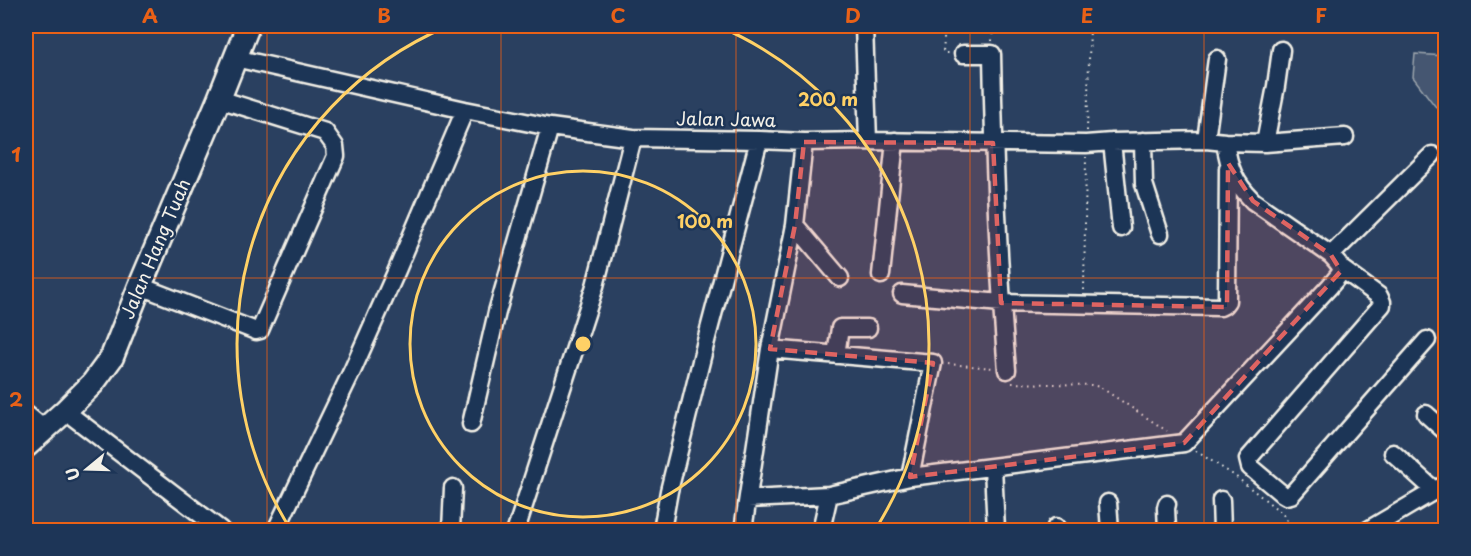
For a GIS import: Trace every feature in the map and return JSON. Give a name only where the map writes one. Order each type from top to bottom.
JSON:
[{"type":"main road","name":"Jalan Hang Tuah","points":[[26,446],[93,383],[112,357],[248,26]]},
{"type":"street","points":[[864,26],[868,141]]},
{"type":"street","points":[[1265,143],[1281,50]]},
{"type":"street","points":[[963,54],[992,54],[993,143],[1006,370]]},
{"type":"street","name":"Jalan Jawa","points":[[235,58],[465,110],[550,127],[633,138],[1086,144],[1206,140],[1265,143],[1345,137]]},
{"type":"street","points":[[1206,140],[1217,59]]},
{"type":"street","points":[[140,286],[256,331],[259,330],[336,156],[335,146],[325,132],[219,99]]},
{"type":"street","points":[[276,531],[358,360],[465,110]]},
{"type":"street","points":[[471,424],[497,312],[550,127]]},
{"type":"street","points":[[516,531],[595,286],[633,138]]},
{"type":"street","points":[[662,531],[669,491],[703,352],[759,140]]},
{"type":"street","points":[[881,275],[895,141]]},
{"type":"street","points":[[1143,141],[1143,184],[1160,234]]},
{"type":"street","points":[[743,531],[770,349],[795,225],[804,142]]},
{"type":"street","points":[[1112,142],[1121,228]]},
{"type":"street","points":[[902,294],[1001,303],[1220,307],[1227,301],[1228,164],[1225,142]]},
{"type":"street","points":[[1331,255],[1432,155]]},
{"type":"street","points":[[1228,164],[1243,191],[1253,201],[1331,255],[1342,269],[1379,297],[1382,302],[1382,305],[1248,459],[1250,467],[1286,496],[1291,495],[1427,340]]},
{"type":"street","points":[[795,225],[840,278]]},
{"type":"street","points":[[748,499],[828,495],[910,477],[1185,443],[1330,286],[1342,269]]},
{"type":"street","points":[[836,355],[840,328],[868,328]]},
{"type":"street","points":[[770,349],[933,363],[910,477]]},
{"type":"street","points":[[65,411],[221,531]]},
{"type":"street","points":[[26,414],[44,429]]},
{"type":"street","points":[[1426,414],[1446,432]]},
{"type":"street","points":[[1368,531],[1440,487],[1393,453]]},
{"type":"street","points":[[993,467],[996,531]]},
{"type":"street","points":[[451,531],[453,488]]},
{"type":"street","points":[[821,531],[828,495]]},
{"type":"street","points":[[1221,500],[1222,531]]},
{"type":"street","points":[[1108,503],[1110,531]]},
{"type":"street","points":[[1167,504],[1167,531]]},
{"type":"path","points":[[945,26],[943,52],[963,54]]},
{"type":"path","points":[[1084,304],[1090,26]]},
{"type":"path","points":[[933,363],[1006,370],[1006,376],[1013,384],[1100,387],[1235,476],[1282,513],[1293,531]]},
{"type":"highlighted area","points":[[804,142],[993,143],[1001,303],[1227,307],[1228,163],[1253,201],[1331,255],[1341,271],[1184,443],[910,477],[933,363],[770,349],[795,225]]},
{"type":"shaded area","points":[[1415,54],[1445,56],[1445,114],[1435,106],[1413,77]]}]
